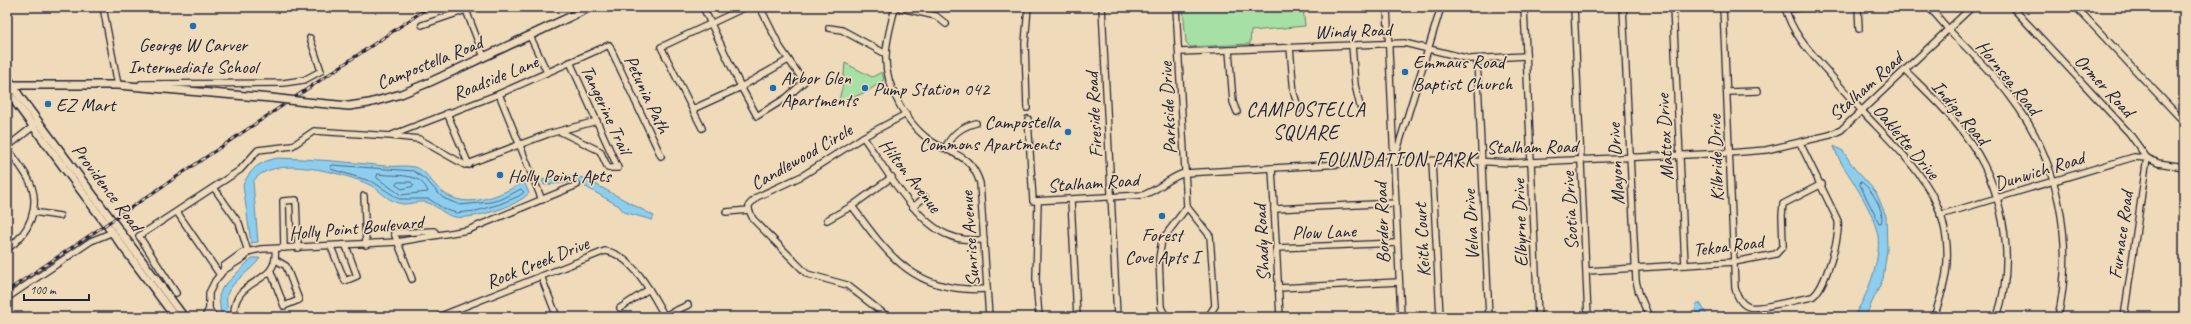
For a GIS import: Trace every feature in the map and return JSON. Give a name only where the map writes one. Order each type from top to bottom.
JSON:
[{"type":"main road","name":"Campostella Road","points":[[9,85],[118,85],[349,106],[379,100],[414,90],[530,36],[575,11],[591,7]]},
{"type":"main road","name":"Providence Road","points":[[7,77],[9,85],[39,122],[184,317]]},
{"type":"main road","name":"Providence Road","points":[[7,91],[175,317]]},
{"type":"street","points":[[103,7],[118,85],[296,82],[312,78],[321,70],[310,38]]},
{"type":"street","points":[[422,25],[475,7]]},
{"type":"street","points":[[703,7],[741,87],[758,116],[786,98],[804,82],[788,60],[760,7]]},
{"type":"street","points":[[702,128],[661,47],[746,7]]},
{"type":"street","points":[[896,7],[936,16],[946,24]]},
{"type":"street","name":"Sunrise Avenue","points":[[896,7],[886,54],[890,80],[906,114],[927,139],[965,158],[978,175],[982,193],[989,317]]},
{"type":"street","points":[[1027,108],[1025,44],[1028,7]]},
{"type":"street","name":"Fireside Road","points":[[1102,7],[1117,317]]},
{"type":"street","name":"Parkside Drive","points":[[1176,7],[1180,52],[1187,207]]},
{"type":"street","name":"Border Road","points":[[1387,7],[1401,317]]},
{"type":"street","points":[[1394,161],[1441,7]]},
{"type":"street","name":"Elbyrne Drive","points":[[1524,7],[1538,317]]},
{"type":"street","name":"Scotia Drive","points":[[1574,7],[1588,317]]},
{"type":"street","name":"Mayon Drive","points":[[1623,7],[1636,268],[1639,293],[1649,317]]},
{"type":"street","name":"Mattox Drive","points":[[1673,7],[1685,265]]},
{"type":"street","name":"Kilbride Drive","points":[[1723,7],[1734,262],[1737,295],[1744,304],[1749,307],[1762,307],[1812,297],[1818,292],[1824,280],[1838,230],[1836,215],[1822,184]]},
{"type":"street","points":[[1785,8],[1816,7]]},
{"type":"street","points":[[1858,7],[1859,29]]},
{"type":"street","name":"Hornsea Road","points":[[1928,7],[2001,84],[2034,132],[2053,181],[2061,214],[2065,246],[2064,272],[2058,317]]},
{"type":"street","name":"Stalham Road","points":[[1028,119],[1033,201],[1112,198],[1150,193],[1172,177],[1185,173],[1394,161],[1532,162],[1680,156],[1766,150],[1800,143],[1836,133],[1862,111],[1972,7]]},
{"type":"street","name":"Ormer Road","points":[[2012,7],[2129,133],[2147,158]]},
{"type":"street","points":[[2076,7],[2184,122]]},
{"type":"street","name":"Oaklette Drive","points":[[1785,8],[1794,30],[1801,41],[1862,111],[1918,171],[1930,191],[1940,214],[1945,242],[1946,272],[1934,317]]},
{"type":"street","points":[[466,10],[484,57]]},
{"type":"street","points":[[829,28],[842,30],[886,54]]},
{"type":"street","points":[[530,36],[547,72]]},
{"type":"street","name":"Windy Road","points":[[1180,52],[1389,43],[1410,44],[1456,57],[1477,59],[1526,56]]},
{"type":"street","name":"Roadside Lane","points":[[391,136],[499,94],[609,45]]},
{"type":"street","name":"Petunia Path","points":[[609,45],[661,156]]},
{"type":"street","points":[[1352,45],[1355,85],[1360,106]]},
{"type":"street","points":[[1290,47],[1294,94],[1299,109]]},
{"type":"street","points":[[1229,50],[1233,102],[1237,112]]},
{"type":"street","name":"Velva Drive","points":[[1477,59],[1489,317]]},
{"type":"street","points":[[693,109],[741,87],[788,60]]},
{"type":"street","name":"Tangerine Trail","points":[[561,132],[600,151],[608,168],[618,168],[570,62]]},
{"type":"street","name":"Indigo Road","points":[[1905,70],[1966,136],[1986,168],[1997,198],[2003,228],[2005,260],[2004,285],[1997,317]]},
{"type":"street","points":[[1727,92],[1758,91]]},
{"type":"street","points":[[499,94],[542,200]]},
{"type":"street","points":[[447,113],[469,165]]},
{"type":"street","name":"Candlewood Circle","points":[[888,317],[847,285],[807,274],[753,219],[748,210],[749,205],[757,197],[809,172],[863,137],[906,114]]},
{"type":"street","points":[[176,293],[139,236],[240,170],[253,153],[264,148],[292,146],[314,131],[391,136],[419,139],[462,164],[469,165],[548,134],[561,132],[597,121]]},
{"type":"street","points":[[7,249],[21,238],[31,221],[34,200],[31,184],[7,148],[39,122]]},
{"type":"street","points":[[946,148],[949,139],[961,128],[976,124]]},
{"type":"street","points":[[1392,129],[1396,132],[1403,131]]},
{"type":"street","name":"Hilton Avenue","points":[[863,137],[913,207],[927,223],[944,234],[958,239],[984,240]]},
{"type":"street","points":[[1800,143],[1822,184]]},
{"type":"street","name":"Dunwich Road","points":[[1940,214],[2134,157],[2147,158]]},
{"type":"street","points":[[2147,158],[2158,163],[2184,167]]},
{"type":"street","name":"Furnace Road","points":[[2124,317],[2147,158]]},
{"type":"street","name":"Keith Court","points":[[1432,161],[1440,317]]},
{"type":"street","name":"Shady Road","points":[[1272,168],[1280,317]]},
{"type":"street","points":[[826,220],[852,206],[892,177]]},
{"type":"street","name":"Tekoa Road","points":[[1587,271],[1734,262],[1780,252],[1783,246],[1783,204],[1822,184]]},
{"type":"street","name":"Holly Point Boulevard","points":[[248,252],[284,248],[331,247],[397,242],[468,230],[577,185]]},
{"type":"street","points":[[205,317],[209,309],[209,293],[222,273],[244,257],[248,252],[239,223],[214,188]]},
{"type":"street","points":[[364,196],[366,245]]},
{"type":"street","points":[[913,207],[925,197]]},
{"type":"street","points":[[284,248],[283,201],[296,200],[298,248]]},
{"type":"street","points":[[1071,200],[1077,317]]},
{"type":"street","points":[[1038,201],[1036,272],[1038,317]]},
{"type":"street","points":[[1274,209],[1396,203]]},
{"type":"street","points":[[852,206],[885,250],[912,273],[943,286],[965,289],[987,289]]},
{"type":"street","points":[[1169,317],[1161,308],[1160,252],[1162,240],[1187,207],[1210,236],[1215,306],[1209,315],[1183,317]]},
{"type":"street","points":[[726,212],[748,210]]},
{"type":"street","points":[[33,212],[60,216]]},
{"type":"street","points":[[177,212],[222,273]]},
{"type":"street","points":[[412,279],[394,233],[434,231],[437,235]]},
{"type":"street","points":[[7,298],[91,241],[113,232]]},
{"type":"street","name":"Plow Lane","points":[[1276,248],[1397,243]]},
{"type":"street","points":[[331,247],[344,281],[358,276],[346,246]]},
{"type":"street","points":[[234,317],[238,296],[244,289],[270,272],[276,260],[275,249]]},
{"type":"street","name":"Rock Creek Drive","points":[[442,316],[598,253],[613,252],[628,263],[649,289],[664,316]]},
{"type":"street","points":[[270,272],[284,306],[299,300],[286,266],[276,260]]},
{"type":"street","points":[[540,276],[557,317]]},
{"type":"street","points":[[1278,288],[1399,282]]},
{"type":"street","points":[[620,308],[649,289]]},
{"type":"street","points":[[664,316],[688,305]]},
{"type":"street","points":[[209,309],[214,317]]},
{"type":"green space","points":[[1183,7],[1303,7],[1305,26],[1251,31],[1250,44],[1190,47],[1186,42]]},
{"type":"green space","points":[[845,63],[872,77],[882,72],[884,80],[868,91],[838,104],[843,84]]},
{"type":"water","points":[[1834,146],[1843,151],[1854,168],[1876,192],[1886,216],[1887,250],[1883,279],[1865,317],[1853,317],[1863,300],[1872,278],[1877,256],[1878,236],[1875,224],[1867,206],[1841,162]]},
{"type":"water","points":[[278,158],[415,167],[419,168],[425,173],[437,187],[447,195],[468,201],[480,200],[503,193],[524,182],[529,193],[515,203],[494,211],[472,216],[455,217],[425,202],[401,204],[394,202],[370,185],[344,175],[308,168],[291,167],[275,169],[262,173],[253,182],[258,242],[251,243],[243,185],[252,170],[266,161]]},
{"type":"water","points":[[564,175],[584,178],[654,216],[652,220],[624,212],[619,206],[586,187],[572,182],[544,185],[542,180]]},
{"type":"water","points":[[252,258],[260,258],[233,285],[227,295],[228,317],[221,317],[219,296],[222,288]]},
{"type":"water","points":[[1697,303],[1700,303],[1708,317],[1698,317],[1695,309]]},
{"type":"railway","points":[[7,291],[429,7]]},
{"type":"place","name":"George W Carver Intermediate School","points":[[193,26]]},
{"type":"place","name":"Emmaus Road Baptist Church","points":[[1405,72]]},
{"type":"place","name":"Arbor Glen Apartments","points":[[773,88]]},
{"type":"place","name":"Pump Station 042","points":[[865,88]]},
{"type":"place","name":"EZ Mart","points":[[48,104]]},
{"type":"place","name":"Campostella Commons Apartments","points":[[1068,132]]},
{"type":"place","name":"Holly Point Apts","points":[[500,175]]},
{"type":"place","name":"Forest Cove Apts I","points":[[1162,216]]},
{"type":"district","name":"CAMPOSTELLA SQUARE","points":[[1306,120]]},
{"type":"district","name":"FOUNDATION PARK","points":[[1396,159]]}]
